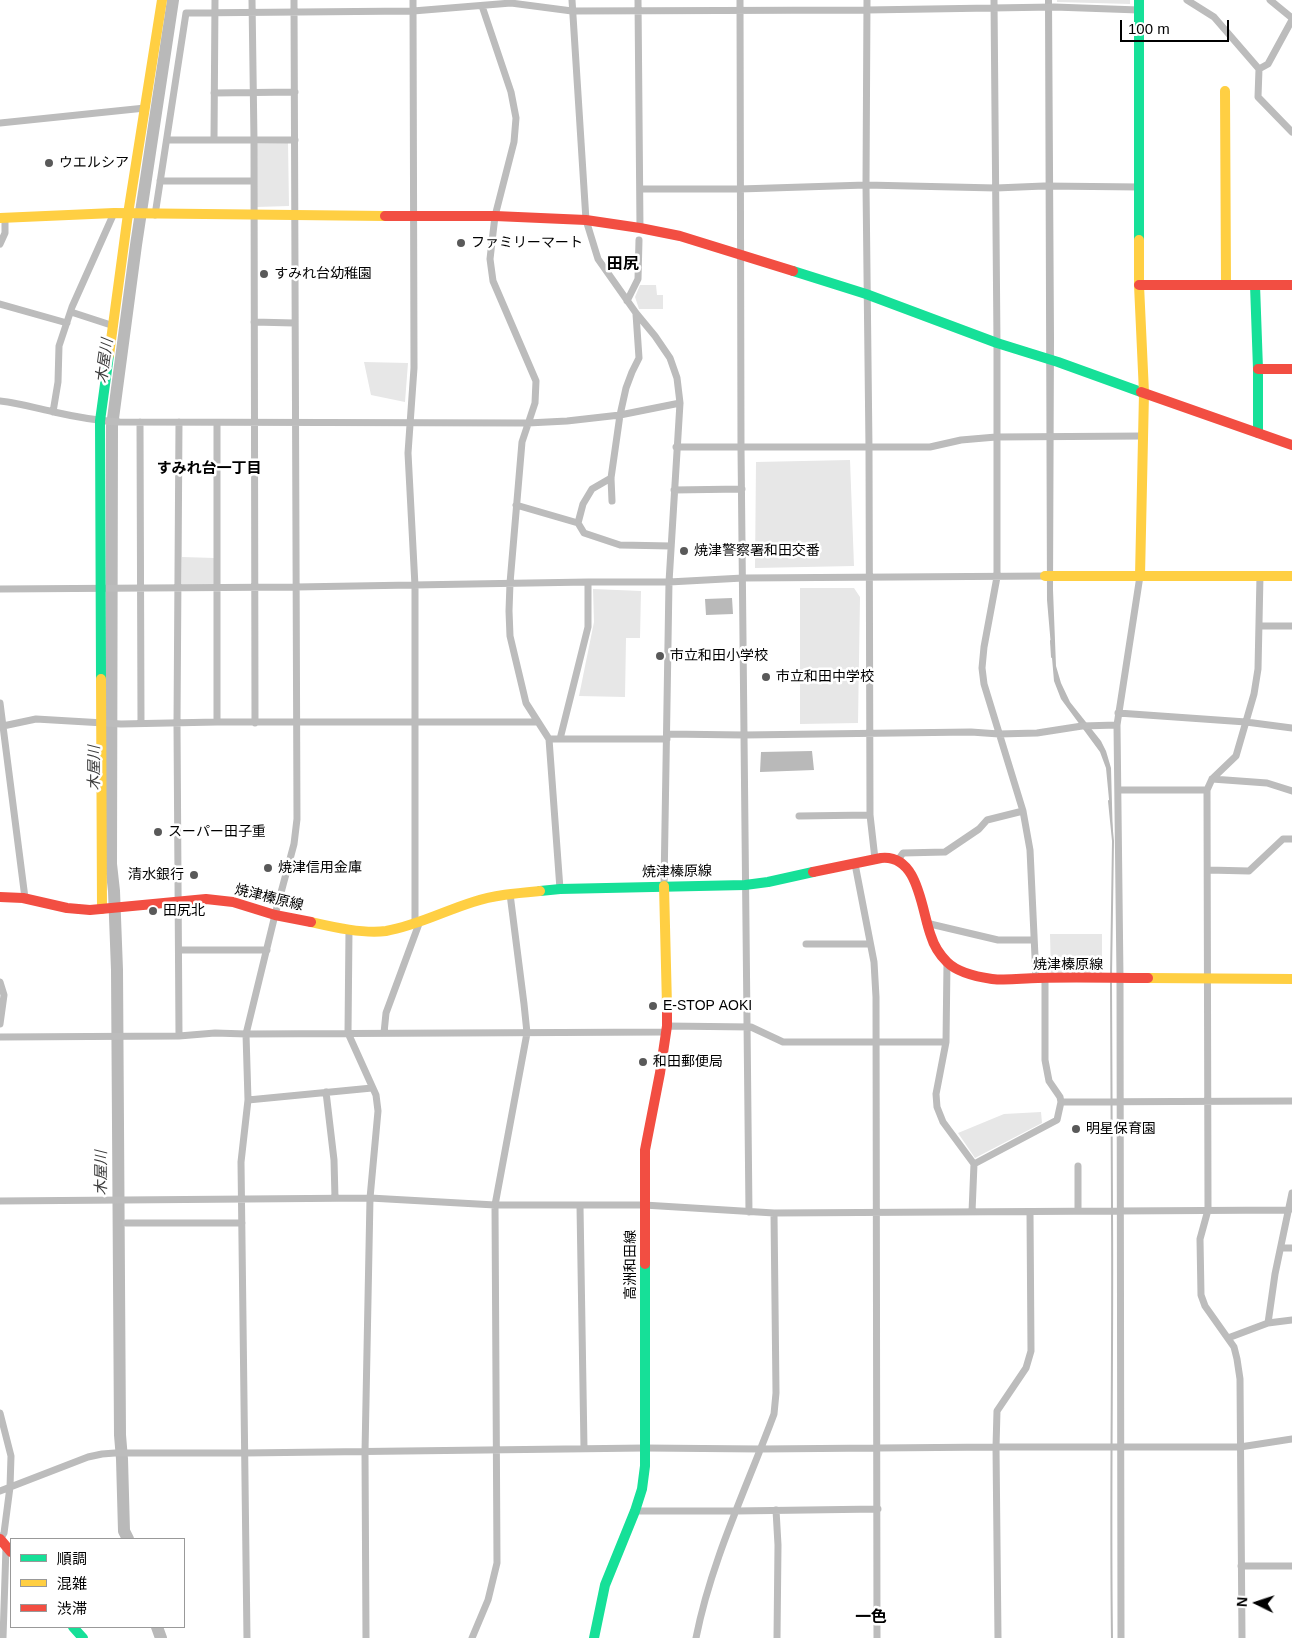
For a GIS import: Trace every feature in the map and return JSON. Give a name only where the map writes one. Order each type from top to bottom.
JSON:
[{"type":"street","points":[[105,909],[105,723],[100,587],[100,421],[162,0]]},
{"type":"street","points":[[214,0],[214,140]]},
{"type":"street","points":[[252,0],[255,723]]},
{"type":"street","points":[[247,1638],[241,1162],[248,1100],[246,1034],[294,844],[297,819],[294,0]]},
{"type":"street","points":[[384,1033],[386,1013],[418,922],[415,586],[408,453],[414,368],[413,0]]},
{"type":"street","points":[[572,0],[586,220],[598,259],[670,358],[677,378],[680,403],[669,582],[664,886]]},
{"type":"street","points":[[638,0],[640,228]]},
{"type":"street","points":[[740,0],[742,489],[749,1212]]},
{"type":"street","points":[[867,0],[866,294],[869,448],[870,815],[875,859]]},
{"type":"street","points":[[974,1164],[1058,1120],[1061,1102],[1060,1097],[1049,1082],[1045,1060],[1040,978],[1034,940],[1030,850],[1023,811],[984,684],[982,668],[997,577],[994,0]]},
{"type":"street","points":[[1188,0],[1214,17],[1259,69],[1258,97],[1292,132]]},
{"type":"street","points":[[1259,69],[1268,64],[1292,19],[1270,0]]},
{"type":"street","points":[[154,215],[186,12],[413,11],[511,3],[572,11],[867,10],[1139,5],[1139,285],[1144,393],[1140,576],[1117,725],[1120,978],[1119,1448],[1121,1638]]},
{"type":"street","points":[[482,6],[511,92],[516,118],[514,142],[495,216],[490,259],[493,281],[536,381],[536,403],[522,442],[510,583],[510,636],[526,704],[548,739],[560,889]]},
{"type":"street","points":[[1224,91],[1226,285]]},
{"type":"street","points":[[214,93],[295,92]]},
{"type":"street","points":[[0,123],[145,108]]},
{"type":"street","points":[[167,140],[295,140]]},
{"type":"street","points":[[160,181],[254,181]]},
{"type":"street","points":[[641,189],[740,189],[866,185],[996,188],[1044,186],[1140,187]]},
{"type":"street","points":[[53,412],[58,382],[59,346],[71,312],[114,213]]},
{"type":"street","points":[[0,244],[5,233],[3,218],[114,213],[154,215],[495,216],[586,220],[640,228],[680,236],[742,254],[866,294],[1292,445]]},
{"type":"street","points":[[627,301],[638,279],[639,240]]},
{"type":"street","points":[[1139,285],[1292,285]]},
{"type":"street","points":[[1255,285],[1258,433]]},
{"type":"street","points":[[0,304],[67,323]]},
{"type":"street","points":[[71,312],[114,326]]},
{"type":"street","points":[[612,501],[611,478],[620,416],[626,388],[640,358],[636,313]]},
{"type":"street","points":[[254,322],[294,323]]},
{"type":"street","points":[[1258,369],[1292,369]]},
{"type":"street","points":[[0,401],[14,402],[100,421],[254,423],[528,423],[620,416],[680,403]]},
{"type":"street","points":[[140,422],[141,723]]},
{"type":"street","points":[[179,422],[177,724],[179,1036]]},
{"type":"street","points":[[217,422],[217,722]]},
{"type":"street","points":[[676,447],[930,447],[961,440],[996,437],[1143,436]]},
{"type":"street","points":[[578,523],[583,504],[592,489],[611,478]]},
{"type":"street","points":[[674,490],[742,489]]},
{"type":"street","points":[[516,505],[578,523],[584,532],[620,545],[671,546]]},
{"type":"street","points":[[1242,1638],[1240,1379],[1238,1359],[1234,1347],[1205,1306],[1201,1295],[1200,1239],[1208,1210],[1209,978],[1207,790],[1212,779],[1236,756],[1246,722],[1258,669],[1260,576]]},
{"type":"street","points":[[0,589],[415,586],[510,583],[669,582],[743,578],[1292,576]]},
{"type":"street","points":[[560,739],[588,627],[588,582]]},
{"type":"street","points":[[1259,626],[1292,626]]},
{"type":"street","points":[[0,703],[25,898]]},
{"type":"street","points":[[1118,713],[1246,722],[1292,728]]},
{"type":"street","points":[[3,726],[36,719],[121,724],[217,722],[538,722]]},
{"type":"street","points":[[548,739],[971,732],[999,734],[1037,733],[1082,726],[1117,725]]},
{"type":"street","points":[[1212,779],[1268,783],[1292,791]]},
{"type":"street","points":[[1119,790],[1207,790]]},
{"type":"street","points":[[972,1212],[974,1164],[943,1122],[937,1107],[936,1094],[946,1042],[947,963],[938,954],[935,947],[926,923],[916,885],[907,868],[898,860],[903,853],[946,852],[979,829],[987,820],[1023,811]]},
{"type":"street","points":[[799,816],[870,815]]},
{"type":"street","points":[[1208,870],[1249,871],[1283,839],[1292,839]]},
{"type":"street","name":"焼津榛原線","points":[[0,897],[25,898],[76,910],[206,899],[233,902],[275,915],[349,930],[385,931],[418,922],[475,901],[510,894],[560,889],[745,885],[875,859],[890,858],[898,860]]},
{"type":"street","points":[[855,864],[874,962],[875,988],[877,1638]]},
{"type":"street","name":"高洲和田線","points":[[594,1638],[605,1585],[642,1489],[645,1448],[645,1150],[660,1073],[666,1029],[664,886]]},
{"type":"street","points":[[472,1638],[488,1600],[497,1563],[495,1204],[527,1033],[510,894]]},
{"type":"street","points":[[926,923],[998,940],[1034,940]]},
{"type":"street","points":[[349,930],[348,1033],[376,1096],[378,1110],[370,1198],[365,1452],[366,1638]]},
{"type":"street","points":[[806,944],[870,944]]},
{"type":"street","points":[[179,950],[267,950]]},
{"type":"street","name":"焼津榛原線","points":[[947,963],[980,978],[994,980],[1040,978],[1292,979]]},
{"type":"street","points":[[0,982],[4,995],[0,1024]]},
{"type":"street","points":[[0,1036],[179,1036],[215,1033],[527,1033],[751,1027],[783,1042],[946,1042]]},
{"type":"street","points":[[248,1100],[372,1088]]},
{"type":"street","points":[[326,1092],[334,1160],[335,1198]]},
{"type":"street","points":[[1061,1102],[1292,1101]]},
{"type":"street","points":[[1078,1166],[1078,1212]]},
{"type":"street","points":[[1268,1323],[1275,1274],[1292,1193]]},
{"type":"street","points":[[0,1201],[370,1198],[495,1204],[644,1205],[749,1212],[1289,1210]]},
{"type":"street","points":[[580,1206],[584,1448]]},
{"type":"street","points":[[696,1638],[704,1600],[774,1414],[776,1393],[774,1212]]},
{"type":"street","points":[[998,1638],[997,1411],[1026,1368],[1031,1351],[1030,1212]]},
{"type":"street","points":[[126,1223],[242,1223]]},
{"type":"street","points":[[1281,1248],[1292,1248]]},
{"type":"street","points":[[1228,1338],[1268,1323],[1292,1320]]},
{"type":"street","points":[[0,1413],[11,1456],[10,1487],[4,1533],[3,1638]]},
{"type":"street","points":[[0,1491],[88,1458],[115,1452],[365,1452],[584,1448],[1240,1447],[1292,1439]]},
{"type":"street","points":[[635,1511],[736,1512],[878,1509]]},
{"type":"street","points":[[776,1510],[778,1638]]},
{"type":"street","points":[[1241,1566],[1292,1566]]},
{"type":"street","points":[[74,1628],[82,1638]]},
{"type":"shaded area","points":[[1045,0],[1052,0],[1053,590],[1056,666],[1061,683],[1070,702],[1101,741],[1106,751],[1111,768],[1113,841],[1106,768],[1100,752],[1061,699],[1054,681],[1047,600]]},
{"type":"shaded area","points":[[1057,0],[1130,0],[1130,4],[1057,2]]},
{"type":"shaded area","points":[[288,143],[289,206],[256,207],[255,144]]},
{"type":"shaded area","points":[[640,285],[656,285],[657,295],[663,295],[663,309],[639,309],[635,297]]},
{"type":"shaded area","points":[[364,362],[408,363],[405,402],[371,395]]},
{"type":"shaded area","points":[[850,460],[854,566],[755,568],[756,462]]},
{"type":"shaded area","points":[[182,557],[215,558],[215,585],[182,585]]},
{"type":"shaded area","points":[[800,588],[854,588],[860,597],[858,723],[800,724]]},
{"type":"shaded area","points":[[593,589],[641,591],[640,638],[626,638],[625,697],[579,696],[594,622]]},
{"type":"shaded area","points":[[732,598],[733,614],[706,615],[705,599]]},
{"type":"shaded area","points":[[812,751],[814,770],[760,772],[761,752]]},
{"type":"shaded area","points":[[1050,934],[1102,934],[1102,973],[1051,973]]},
{"type":"shaded area","points":[[1041,1112],[1042,1123],[975,1158],[958,1133],[1004,1114]]},
{"type":"waterway","name":"木屋川","points":[[128,1538],[124,1531],[120,1435],[117,970],[111,864],[112,426],[136,245],[173,0]]},
{"type":"waterway","points":[[1051,641],[1052,657]]},
{"type":"waterway","points":[[1109,801],[1113,841],[1111,976]]},
{"type":"waterway","points":[[1111,983],[1112,1208]]},
{"type":"waterway","points":[[1112,1213],[1112,1638]]},
{"type":"waterway","name":"木屋川","points":[[157,1628],[161,1638]]},
{"type":"traffic: fast","points":[[1139,0],[1139,240]]},
{"type":"traffic: fast","points":[[793,271],[866,294],[997,343],[1058,362],[1141,392]]},
{"type":"traffic: fast","points":[[1255,285],[1258,433]]},
{"type":"traffic: fast","points":[[101,679],[100,421],[109,355]]},
{"type":"traffic: fast","points":[[540,891],[745,885],[813,872]]},
{"type":"traffic: fast","points":[[594,1638],[605,1585],[642,1489],[645,1466],[645,1264]]},
{"type":"traffic: fast","points":[[74,1628],[83,1638]]},
{"type":"traffic: slow","points":[[109,355],[128,214],[162,0]]},
{"type":"traffic: slow","points":[[1225,91],[1226,285]]},
{"type":"traffic: slow","points":[[0,218],[114,213],[385,216]]},
{"type":"traffic: slow","points":[[1139,240],[1144,393],[1140,576]]},
{"type":"traffic: slow","points":[[1045,576],[1292,576]]},
{"type":"traffic: slow","points":[[101,679],[102,909]]},
{"type":"traffic: slow","points":[[664,886],[667,1006]]},
{"type":"traffic: slow","points":[[311,922],[358,931],[386,931],[408,926],[481,900],[540,891]]},
{"type":"traffic: slow","points":[[1148,978],[1292,979]]},
{"type":"traffic: jam","points":[[385,216],[495,216],[586,220],[680,236],[793,271]]},
{"type":"traffic: jam","points":[[1139,285],[1292,285]]},
{"type":"traffic: jam","points":[[1258,369],[1292,369]]},
{"type":"traffic: jam","points":[[1141,392],[1292,445]]},
{"type":"traffic: jam","points":[[813,872],[881,858],[894,859],[911,874],[921,899],[931,936],[938,950],[951,966],[968,974],[1004,980],[1032,978],[1148,978]]},
{"type":"traffic: jam","points":[[0,897],[23,898],[67,908],[90,910],[206,899],[233,902],[275,915],[311,922]]},
{"type":"traffic: jam","points":[[645,1264],[645,1150],[660,1073],[667,1026],[667,1006]]},
{"type":"traffic: jam","points":[[0,1539],[10,1551]]},
{"type":"place","name":"ウエルシア","points":[[49,163]]},
{"type":"place","name":"ファミリーマート","points":[[461,243]]},
{"type":"place","name":"すみれ台幼稚園","points":[[264,274]]},
{"type":"place","name":"焼津警察署和田交番","points":[[684,551]]},
{"type":"place","name":"市立和田小学校","points":[[660,656]]},
{"type":"place","name":"市立和田中学校","points":[[766,677]]},
{"type":"place","name":"スーパー田子重","points":[[158,832]]},
{"type":"place","name":"焼津信用金庫","points":[[268,868]]},
{"type":"place","name":"清水銀行","points":[[194,875]]},
{"type":"place","name":"田尻北","points":[[153,911]]},
{"type":"place","name":"E-STOP AOKI","points":[[653,1006]]},
{"type":"place","name":"和田郵便局","points":[[643,1062]]},
{"type":"place","name":"明星保育園","points":[[1076,1129]]},
{"type":"district","name":"田尻","points":[[623,265]]},
{"type":"district","name":"すみれ台一丁目","points":[[209,469]]},
{"type":"district","name":"一色","points":[[871,1618]]}]
